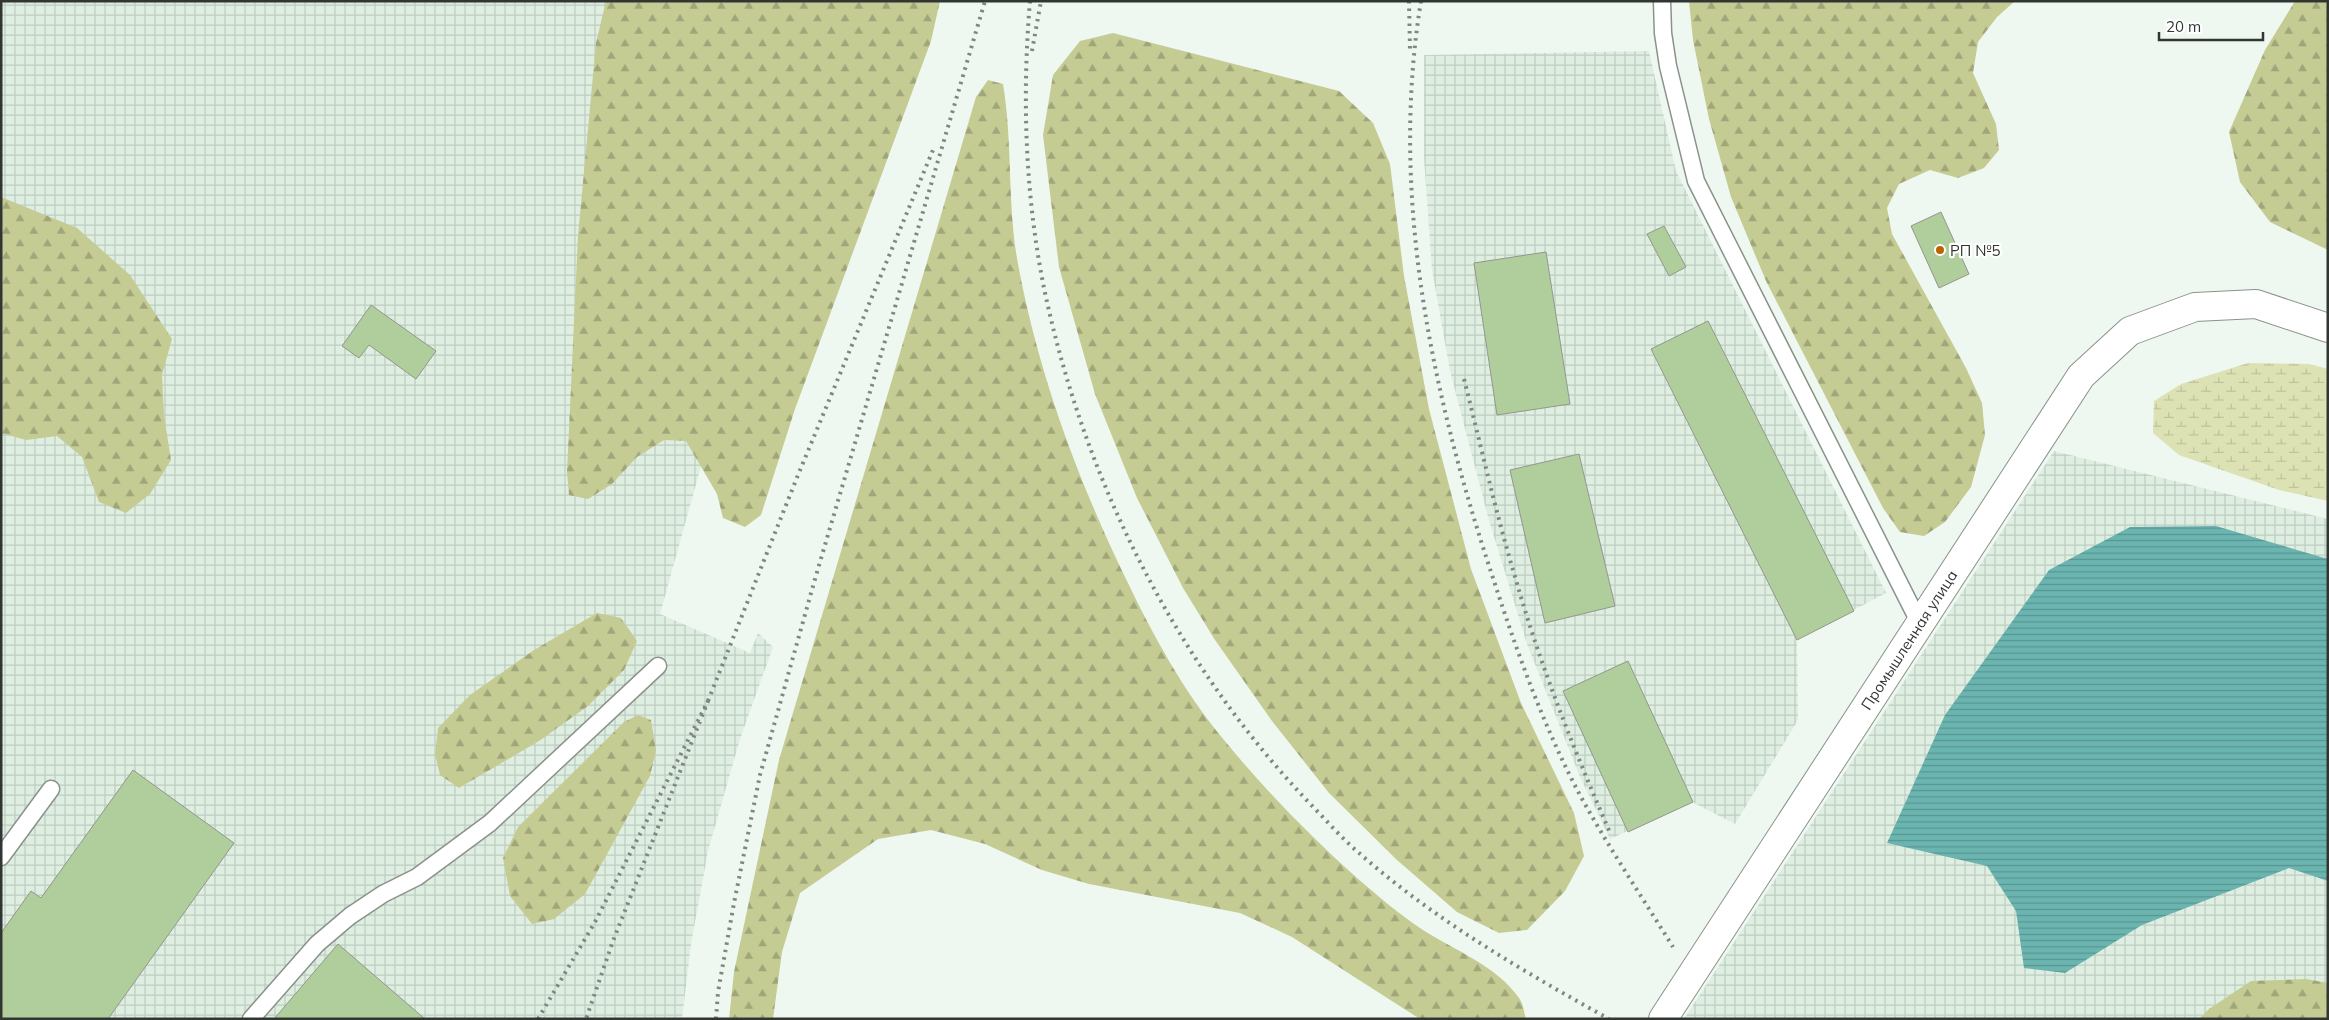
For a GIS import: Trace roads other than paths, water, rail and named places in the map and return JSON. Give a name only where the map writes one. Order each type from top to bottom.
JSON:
[{"type":"street","name":"Промышленная улица","points":[[1663,1019],[2081,376],[2130,331],[2195,306],[2256,304],[2328,328]]},
{"type":"lane","points":[[1662,1],[1663,33],[1668,66],[1696,181],[1920,624]]},
{"type":"lane","points":[[252,1019],[317,944],[350,916],[383,894],[417,877],[490,823],[658,666]]},
{"type":"lane","points":[[1,857],[51,789]]},
{"type":"water","points":[[2216,526],[2328,559],[2328,881],[2289,868],[2142,925],[2065,973],[2024,968],[2016,911],[1987,866],[1887,843],[1945,715],[2049,570],[2130,527]]},
{"type":"railway","points":[[716,1019],[718,992],[734,903],[760,775],[815,579],[985,1]]},
{"type":"railway","points":[[1030,1],[1026,73],[1027,145],[1033,217],[1044,288],[1062,361],[1085,433],[1112,503],[1144,570],[1181,636],[1223,698],[1269,757],[1354,848],[1388,877],[1448,922],[1511,963],[1609,1019]]},
{"type":"railway","points":[[1032,51],[1041,1]]},
{"type":"railway","points":[[1409,1],[1410,49]]},
{"type":"railway","points":[[1421,1],[1412,74],[1410,148],[1414,221],[1422,294],[1435,366],[1452,438],[1471,508],[1502,606],[1543,717],[1581,797],[1614,854],[1673,947]]},
{"type":"railway","points":[[708,701],[798,475],[933,150]]},
{"type":"railway","points":[[1464,379],[1502,530],[1536,645],[1584,773],[1611,835]]},
{"type":"railway","points":[[538,1019],[595,922],[708,701],[613,941],[586,1019]]},
{"type":"place","name":"РП №5","points":[[1940,250]]}]
